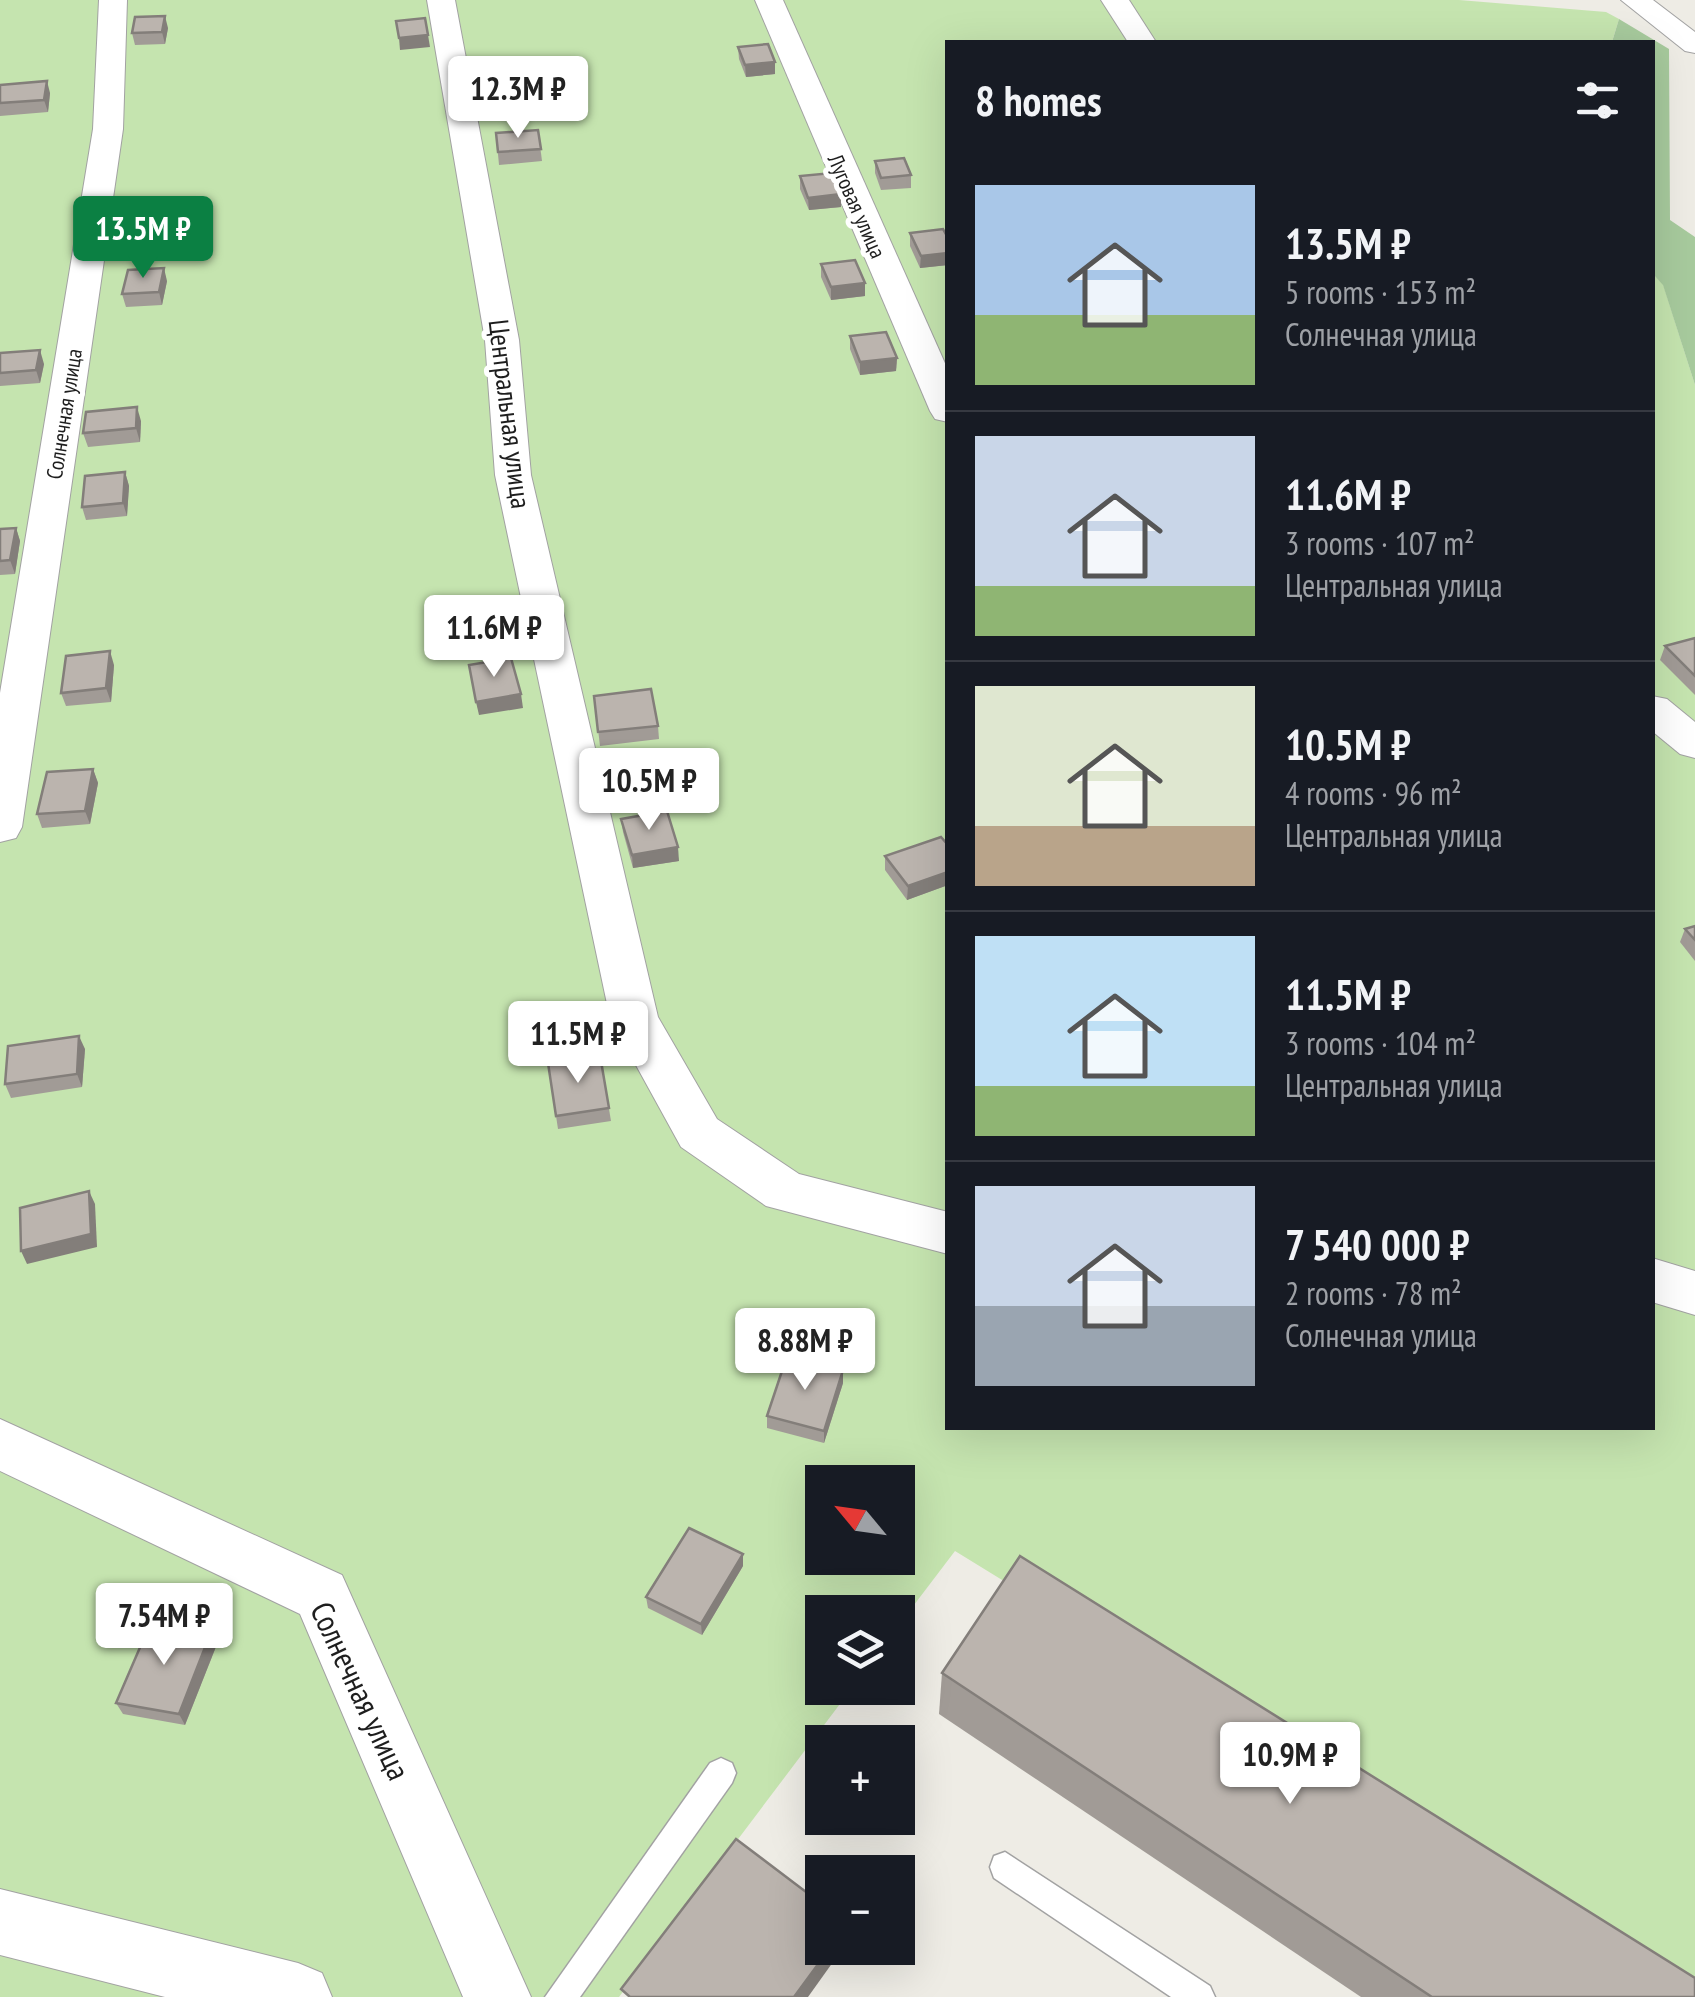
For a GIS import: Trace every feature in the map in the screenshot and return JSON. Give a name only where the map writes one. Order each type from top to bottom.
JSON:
[{"type":"street","name":"Солнечная улица","points":[[0,827],[108,129],[113,0]]},
{"type":"street","name":"Центральная улица","points":[[441,0],[502,340],[514,474],[634,1018],[699,1133],[784,1191],[945,1233]]},
{"type":"street","name":"Луговая улица","points":[[769,0],[945,404]]},
{"type":"street","points":[[1114,0],[1141,40]]},
{"type":"street","points":[[1635,0],[1695,45]]},
{"type":"street","points":[[1655,711],[1695,744]]},
{"type":"street","points":[[1655,1281],[1695,1293]]},
{"type":"street","name":"Солнечная улица","points":[[0,1444],[321,1595],[497,1997]]},
{"type":"street","points":[[0,1922],[298,1997]]},
{"type":"lane","points":[[562,1997],[721,1773]]},
{"type":"lane","points":[[1005,1867],[1199,1997]]},
{"type":"green space","points":[[0,0],[1459,0],[1606,12],[1619,19],[1613,40],[945,40],[945,1430],[1655,1430],[1655,276],[1663,284],[1695,385],[1695,1997],[1682,1997],[955,1551],[915,1604],[915,1595],[805,1595],[805,1705],[839,1705],[824,1725],[805,1725],[805,1750],[619,1997],[0,1997]]},
{"type":"green space","points":[[1619,19],[1654,40],[1613,40]]},
{"type":"green space","points":[[1655,41],[1669,49],[1670,220],[1695,237],[1695,385],[1663,285],[1655,276]]},
{"type":"building","points":[[165,16],[162,32],[132,33],[135,17]]},
{"type":"building","points":[[425,18],[428,35],[399,38],[396,21]]},
{"type":"building","points":[[768,44],[775,62],[745,65],[738,47]]},
{"type":"building","points":[[47,81],[44,100],[0,103],[0,85]]},
{"type":"building","points":[[529,84],[532,102],[490,105],[488,87]]},
{"type":"building","points":[[538,130],[541,149],[498,152],[496,133]]},
{"type":"building","points":[[904,158],[911,175],[881,178],[875,161]]},
{"type":"building","points":[[832,173],[841,194],[808,198],[800,176]]},
{"type":"building","points":[[943,229],[945,253],[921,256],[910,233]]},
{"type":"building","points":[[855,260],[865,283],[831,287],[821,264]]},
{"type":"building","points":[[164,268],[159,292],[122,294],[128,270]]},
{"type":"building","points":[[886,332],[897,358],[860,362],[850,336]]},
{"type":"building","points":[[40,350],[36,370],[0,373],[0,353]]},
{"type":"building","points":[[137,407],[136,428],[83,433],[86,412]]},
{"type":"building","points":[[125,472],[123,503],[82,507],[85,476]]},
{"type":"building","points":[[16,528],[10,560],[0,561],[0,529]]},
{"type":"building","points":[[1695,638],[1695,676],[1665,646]]},
{"type":"building","points":[[110,651],[106,688],[61,693],[66,656]]},
{"type":"building","points":[[511,658],[521,694],[476,702],[469,665]]},
{"type":"building","points":[[651,689],[658,726],[598,732],[594,696]]},
{"type":"building","points":[[93,769],[85,811],[37,814],[47,772]]},
{"type":"building","points":[[667,811],[678,847],[632,855],[621,819]]},
{"type":"building","points":[[941,837],[945,842],[945,873],[908,886],[885,856]]},
{"type":"building","points":[[1695,926],[1695,940],[1685,929]]},
{"type":"building","points":[[79,1036],[77,1074],[5,1084],[8,1046]]},
{"type":"building","points":[[600,1055],[609,1108],[556,1116],[548,1063]]},
{"type":"building","points":[[89,1191],[91,1234],[21,1251],[20,1208]]},
{"type":"building","points":[[787,1356],[843,1370],[824,1431],[767,1416]]},
{"type":"building","points":[[689,1528],[743,1554],[701,1624],[646,1597]]},
{"type":"building","points":[[1020,1556],[1695,1978],[1695,1997],[1432,1997],[942,1673]]},
{"type":"building","points":[[151,1622],[211,1632],[179,1714],[116,1703]]},
{"type":"building","points":[[736,1839],[805,1891],[805,1965],[818,1965],[794,1997],[630,1997],[621,1989]]}]
